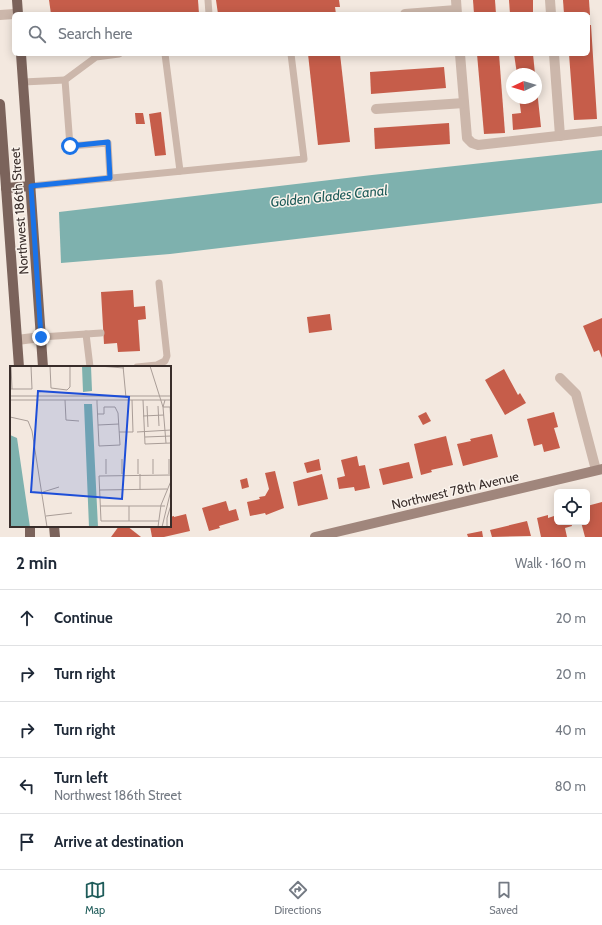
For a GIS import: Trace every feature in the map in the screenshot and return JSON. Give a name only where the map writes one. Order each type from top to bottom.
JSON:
[{"type":"main road","points":[[17,0],[18,12]]},
{"type":"main road","name":"Northwest 186th Street","points":[[21,56],[43,366]]},
{"type":"main road","name":"Northwest 186th Street","points":[[0,104],[19,366]]},
{"type":"main road","points":[[6,188],[31,186]]},
{"type":"main road","points":[[54,527],[55,537]]},
{"type":"street","points":[[550,0],[551,12]]},
{"type":"street","points":[[422,12],[456,8]]},
{"type":"street","points":[[0,15],[12,14]]},
{"type":"street","points":[[460,56],[467,138],[472,143],[478,145],[602,131]]},
{"type":"street","points":[[554,56],[560,136]]},
{"type":"street","points":[[376,109],[464,103]]},
{"type":"street","points":[[17,340],[41,337]]},
{"type":"street","points":[[560,378],[576,394],[599,470]]},
{"type":"street","name":"Northwest 78th Avenue","points":[[315,537],[599,470]]},
{"type":"lane","points":[[208,0],[209,12]]},
{"type":"lane","points":[[23,82],[65,80],[96,56]]},
{"type":"lane","points":[[165,56],[180,171]]},
{"type":"lane","points":[[31,186],[304,159],[291,56]]},
{"type":"lane","points":[[65,80],[70,146],[108,142],[110,178]]},
{"type":"lane","points":[[147,366],[162,364],[167,356],[159,283]]},
{"type":"lane","points":[[41,337],[101,333]]},
{"type":"lane","points":[[86,334],[90,366]]},
{"type":"water","name":"Golden Glades Canal","points":[[602,150],[602,203],[170,254],[61,263],[59,212],[372,175]]},
{"type":"building","points":[[49,0],[198,0],[199,12],[51,12]]},
{"type":"building","points":[[216,0],[339,0],[340,7],[335,7],[336,12],[218,12]]},
{"type":"building","points":[[473,0],[495,0],[496,12],[474,12]]},
{"type":"building","points":[[509,0],[533,0],[533,12],[510,12]]},
{"type":"building","points":[[563,0],[589,0],[590,12],[564,12]]},
{"type":"building","points":[[591,25],[597,119],[574,120],[569,56],[590,56]]},
{"type":"building","points":[[308,56],[340,56],[350,142],[318,145]]},
{"type":"building","points":[[477,56],[499,56],[505,133],[484,134]]},
{"type":"building","points":[[514,56],[533,56],[534,68],[516,68]]},
{"type":"building","points":[[444,67],[446,88],[371,94],[370,72]]},
{"type":"building","points":[[520,104],[539,104],[541,127],[513,130],[512,114],[521,113]]},
{"type":"building","points":[[161,112],[166,155],[155,156],[149,114]]},
{"type":"building","points":[[135,113],[143,113],[145,124],[136,124]]},
{"type":"building","points":[[449,123],[450,144],[375,149],[374,128]]},
{"type":"building","points":[[133,290],[134,307],[145,306],[146,319],[138,320],[140,351],[118,352],[117,343],[104,344],[101,292]]},
{"type":"building","points":[[330,314],[332,330],[309,333],[307,317]]},
{"type":"building","points":[[602,318],[602,358],[599,350],[594,352],[583,326]]},
{"type":"building","points":[[504,369],[518,395],[520,393],[526,403],[505,415],[485,380]]},
{"type":"building","points":[[426,412],[431,421],[423,425],[418,416]]},
{"type":"building","points":[[554,412],[558,427],[554,428],[560,448],[544,452],[542,444],[534,446],[527,419]]},
{"type":"building","points":[[492,434],[498,457],[463,466],[457,444],[471,441],[470,439]]},
{"type":"building","points":[[446,436],[453,465],[431,470],[432,472],[421,475],[414,444]]},
{"type":"building","points":[[357,456],[359,466],[365,465],[370,488],[355,491],[354,487],[339,489],[337,478],[345,476],[341,460]]},
{"type":"building","points":[[319,459],[321,470],[307,473],[304,463]]},
{"type":"building","points":[[409,462],[413,478],[383,485],[379,469]]},
{"type":"building","points":[[275,471],[284,508],[266,515],[265,513],[250,516],[247,502],[260,499],[259,497],[265,496],[269,489],[265,473]]},
{"type":"building","points":[[322,474],[328,499],[298,506],[293,482]]},
{"type":"building","points":[[247,478],[249,487],[242,489],[240,480]]},
{"type":"building","points":[[226,501],[229,511],[236,509],[239,520],[219,526],[220,528],[209,531],[202,508]]},
{"type":"building","points":[[602,502],[602,537],[585,537],[582,525],[590,525],[590,505]]},
{"type":"building","points":[[186,514],[190,531],[164,537],[152,537],[150,527],[171,527],[171,517]]},
{"type":"building","points":[[548,515],[548,518],[554,516],[554,525],[572,526],[565,528],[567,537],[541,537],[537,518]]},
{"type":"building","points":[[527,521],[531,536],[492,537],[490,530]]},
{"type":"building","points":[[118,527],[128,527],[141,537],[111,537]]},
{"type":"building","points":[[482,531],[483,537],[468,537],[467,534]]},
{"type":"route","points":[[41,337],[31,186],[110,178],[108,142],[70,146]]}]
